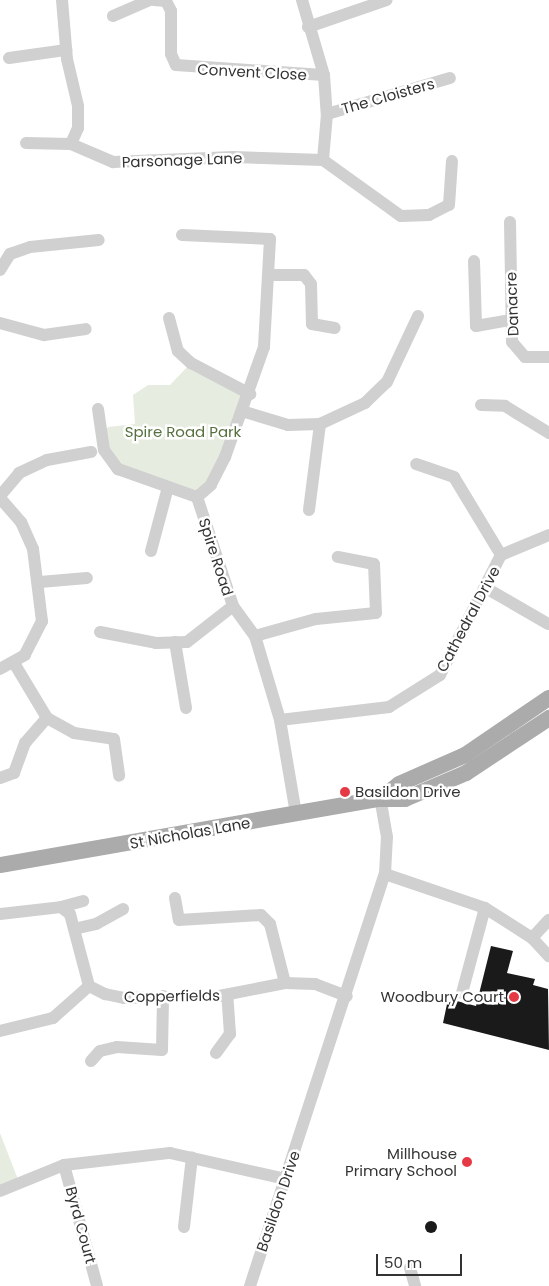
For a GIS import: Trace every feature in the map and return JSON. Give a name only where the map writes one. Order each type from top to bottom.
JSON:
[{"type":"main road","name":"St Nicholas Lane","points":[[380,799],[399,784],[465,756],[549,698]]},
{"type":"main road","name":"St Nicholas Lane","points":[[0,865],[380,799],[405,799],[466,773],[549,718]]},
{"type":"street","points":[[26,143],[71,144],[78,128],[78,106],[66,50],[62,0]]},
{"type":"street","points":[[112,16],[150,0]]},
{"type":"street","name":"Convent Close","points":[[154,0],[166,1],[171,11],[171,54],[176,65],[324,75]]},
{"type":"street","points":[[302,0],[308,27],[324,75],[327,114],[323,160],[401,216],[428,215],[449,205],[452,161]]},
{"type":"street","points":[[308,27],[387,0]]},
{"type":"street","points":[[9,58],[66,50]]},
{"type":"street","name":"The Cloisters","points":[[327,114],[450,78]]},
{"type":"street","name":"Parsonage Lane","points":[[71,144],[113,162],[233,157],[323,160]]},
{"type":"street","name":"Danacre","points":[[510,222],[512,342],[525,358],[549,357]]},
{"type":"street","points":[[182,235],[270,238],[271,275],[264,347],[245,412],[211,485],[197,497]]},
{"type":"street","points":[[0,270],[10,254],[30,247],[99,240]]},
{"type":"street","points":[[474,261],[476,326],[511,320]]},
{"type":"street","points":[[271,275],[304,275],[311,284],[313,327],[335,328]]},
{"type":"street","points":[[245,412],[288,425],[320,424],[365,403],[387,382],[418,316]]},
{"type":"street","points":[[169,318],[178,351],[191,363],[250,394]]},
{"type":"street","points":[[0,323],[44,335],[86,329]]},
{"type":"street","points":[[481,404],[505,406],[549,433]]},
{"type":"street","name":"Spire Road","points":[[98,409],[106,456],[118,469],[197,497],[232,606],[255,636],[280,720],[296,814]]},
{"type":"street","points":[[309,510],[320,424]]},
{"type":"street","points":[[0,669],[14,663],[40,634],[40,582],[28,535],[0,497],[19,473],[47,460],[91,452]]},
{"type":"street","name":"Cathedral Drive","points":[[280,720],[390,707],[440,675],[486,588],[501,555],[454,477],[416,464]]},
{"type":"street","points":[[152,551],[168,487]]},
{"type":"street","points":[[501,555],[549,535]]},
{"type":"street","points":[[255,636],[316,619],[376,613],[374,564],[338,557]]},
{"type":"street","points":[[40,582],[87,578]]},
{"type":"street","points":[[486,588],[548,624]]},
{"type":"street","points":[[100,632],[156,643],[187,642],[232,606]]},
{"type":"street","points":[[175,642],[186,708]]},
{"type":"street","points":[[14,663],[46,718],[74,734],[114,739],[119,776]]},
{"type":"street","points":[[0,778],[14,773],[25,743],[46,718]]},
{"type":"street","name":"Basildon Drive","points":[[250,1286],[347,996],[385,874],[387,837],[380,799]]},
{"type":"street","points":[[385,874],[485,908],[532,938],[549,956]]},
{"type":"street","points":[[175,898],[179,920],[261,915],[270,924],[285,983]]},
{"type":"street","points":[[0,914],[61,906],[83,901]]},
{"type":"street","points":[[0,1031],[53,1018],[89,986],[70,914],[61,906]]},
{"type":"street","points":[[462,993],[485,908]]},
{"type":"street","points":[[74,929],[96,924],[123,909]]},
{"type":"street","points":[[532,938],[549,920]]},
{"type":"street","name":"Copperfields","points":[[89,986],[124,998],[227,995],[285,983],[316,984],[347,996]]},
{"type":"street","points":[[216,1052],[230,1034],[227,995]]},
{"type":"street","points":[[91,1061],[100,1050],[117,1047],[162,1050],[163,996]]},
{"type":"street","points":[[0,1191],[64,1165],[170,1153],[286,1180]]},
{"type":"street","points":[[184,1227],[192,1157]]},
{"type":"street","name":"Byrd Court","points":[[64,1165],[97,1286]]},
{"type":"street","points":[[410,1268],[415,1286]]},
{"type":"green space","name":"Spire Road Park","points":[[191,363],[250,394],[238,428],[197,497],[118,469],[106,456],[105,432],[108,427],[135,424],[133,395],[148,385],[170,385]]},
{"type":"green space","points":[[0,1133],[19,1182],[0,1191]]},
{"type":"building","name":"Woodbury Court","points":[[491,946],[513,951],[507,973],[535,979],[533,985],[548,989],[549,1050],[443,1023],[447,1004],[453,1000],[476,1006]]},
{"type":"building","points":[[429,1221],[433,1221],[437,1227],[433,1233],[429,1233],[425,1229],[425,1225]]},
{"type":"place","name":"Basildon Drive","points":[[345,792]]},
{"type":"place","name":"Woodbury Court","points":[[514,997]]},
{"type":"place","name":"Millhouse Primary School","points":[[467,1162]]}]
